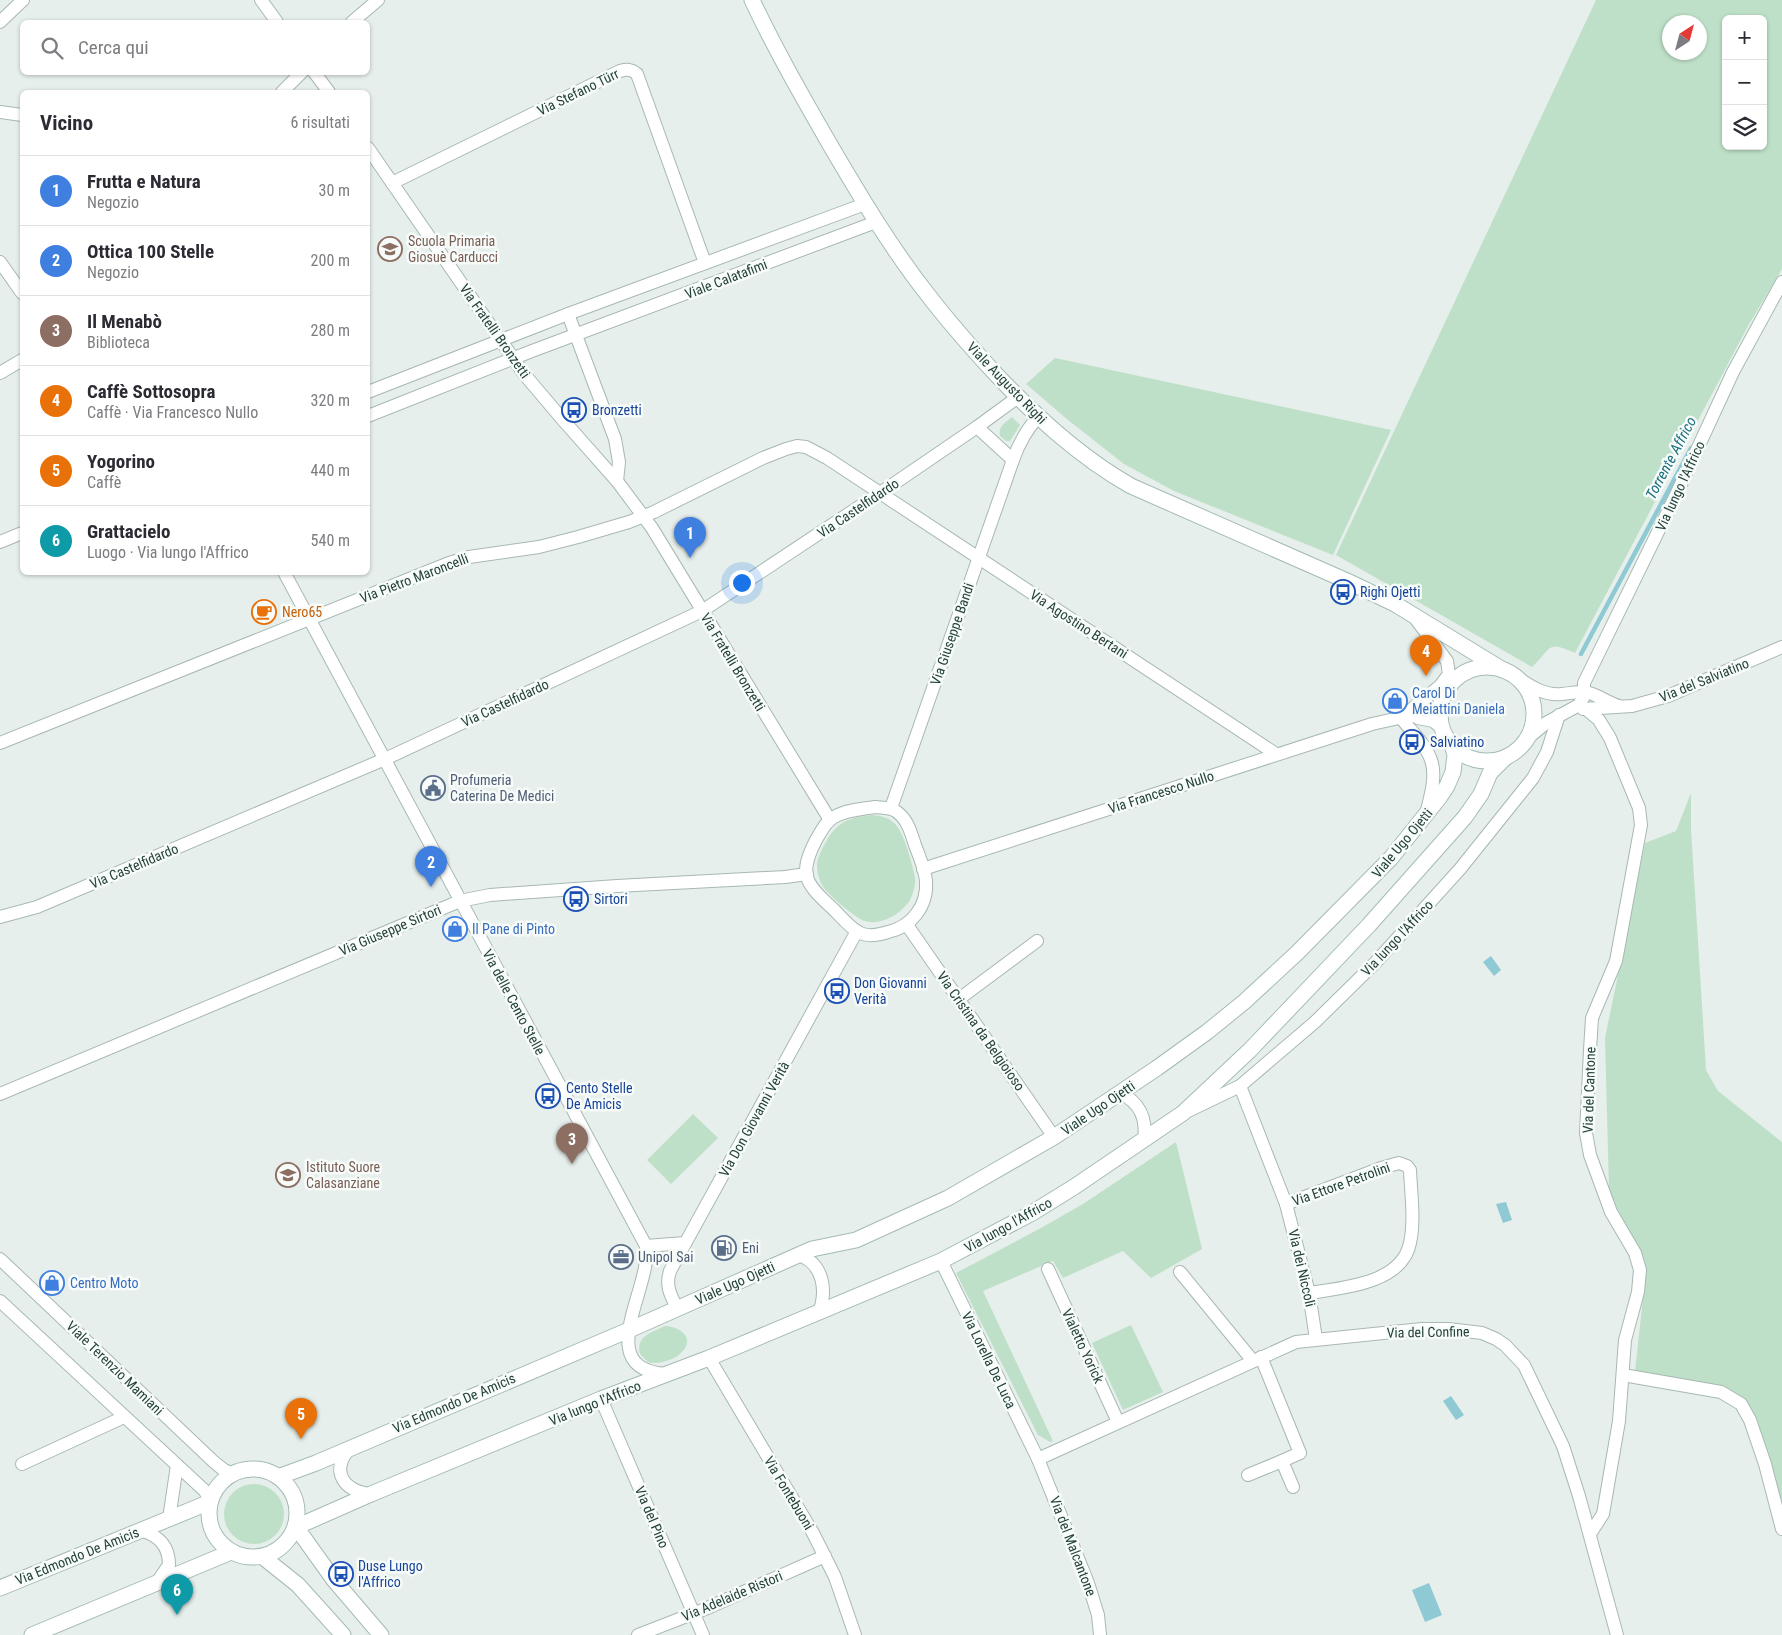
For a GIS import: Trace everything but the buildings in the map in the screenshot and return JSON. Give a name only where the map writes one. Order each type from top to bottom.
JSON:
[{"type":"main road","name":"Viale Augusto Righi","points":[[752,0],[792,79],[876,222],[928,296],[974,350],[1038,417],[1106,471],[1136,488],[1348,581],[1406,610],[1504,670]]},
{"type":"main road","points":[[1451,637],[1463,656],[1462,668],[1453,677],[1442,702],[1440,719],[1442,728],[1452,744],[1460,752],[1477,759],[1495,760],[1506,757]]},
{"type":"main road","points":[[1453,677],[1480,667],[1504,670],[1518,678],[1527,688],[1533,700],[1533,726],[1528,738]]},
{"type":"main road","name":"Via lungo l'Affrico","points":[[263,1557],[283,1547],[296,1528],[371,1494],[665,1374],[710,1358],[941,1261],[1032,1213],[1144,1141],[1183,1113],[1250,1050],[1369,925],[1465,816],[1481,794],[1490,772],[1506,757],[1515,752],[1528,738]]},
{"type":"main road","name":"Viale Ugo Ojetti","points":[[629,1330],[812,1249],[856,1240],[948,1198],[1054,1137],[1207,1032],[1272,976],[1374,876],[1426,816],[1450,780],[1455,764],[1452,744]]},
{"type":"main road","name":"Via Edmondo De Amicis","points":[[278,1477],[316,1463],[629,1330]]},
{"type":"main road","points":[[343,1635],[298,1585],[263,1557],[249,1558],[231,1552],[223,1546],[213,1532],[209,1519],[210,1502],[218,1486],[233,1474],[255,1469],[264,1470],[285,1482],[296,1499],[298,1516],[296,1528],[334,1580],[381,1635]]},
{"type":"main road","name":"Via Edmondo De Amicis","points":[[0,1588],[210,1502]]},
{"type":"main road","points":[[32,1635],[231,1552]]},
{"type":"street","points":[[0,22],[23,0]]},
{"type":"street","points":[[261,0],[276,20]]},
{"type":"street","points":[[354,20],[378,0]]},
{"type":"street","name":"Via Stefano Türr","points":[[392,183],[620,71],[632,70],[637,74],[705,263]]},
{"type":"street","points":[[284,90],[299,75]]},
{"type":"street","points":[[316,75],[327,90]]},
{"type":"street","points":[[0,112],[20,115]]},
{"type":"street","name":"Via Fratelli Bronzetti","points":[[370,151],[513,358],[563,420],[617,481],[644,516],[830,820]]},
{"type":"street","name":"Viale Calatafimi","points":[[370,391],[568,314],[865,204]]},
{"type":"street","name":"Viale Calatafimi","points":[[370,415],[513,358],[876,222]]},
{"type":"street","points":[[0,262],[20,290]]},
{"type":"street","name":"Via lungo l'Affrico","points":[[1528,738],[1546,723],[1579,705],[1584,696],[1584,683],[1676,496],[1733,372],[1782,282]]},
{"type":"street","points":[[568,314],[617,444],[619,462],[617,481]]},
{"type":"street","points":[[0,373],[20,361]]},
{"type":"street","name":"Via Castelfidardo","points":[[0,917],[37,907],[385,759],[702,611],[881,493],[1018,397]]},
{"type":"street","name":"Via Giuseppe Bandi","points":[[891,808],[1013,460],[1022,439],[1038,417]]},
{"type":"street","points":[[977,427],[1013,460]]},
{"type":"street","name":"Via Pietro Maroncelli","points":[[0,743],[449,563],[469,557],[539,547],[578,538],[644,516],[769,455],[797,446],[816,451],[881,493]]},
{"type":"street","name":"Via Agostino Bertani","points":[[881,493],[1276,754]]},
{"type":"street","points":[[0,542],[20,535]]},
{"type":"street","name":"Via delle Cento Stelle","points":[[286,575],[646,1246]]},
{"type":"street","name":"Viale Augusto Righi","points":[[1406,610],[1416,619],[1446,661],[1453,677]]},
{"type":"street","name":"Via del Salviatino","points":[[1564,713],[1586,709],[1623,707],[1668,696],[1782,647]]},
{"type":"street","name":"Via Francesco Nullo","points":[[1400,718],[1453,677]]},
{"type":"street","points":[[1518,678],[1529,686],[1552,694],[1584,692],[1623,707]]},
{"type":"street","name":"Via Francesco Nullo","points":[[923,869],[1372,724],[1426,714],[1442,702]]},
{"type":"street","name":"Via del Cantone","points":[[1586,709],[1598,720],[1610,738],[1639,808],[1641,825],[1616,960],[1592,1018],[1586,1133],[1590,1155],[1611,1212],[1635,1253],[1640,1270],[1638,1292],[1625,1340],[1619,1421],[1603,1514],[1590,1534]]},
{"type":"street","name":"Via lungo l'Affrico","points":[[1183,1113],[1213,1101],[1240,1086],[1315,1022],[1350,989],[1460,869],[1533,778],[1564,713]]},
{"type":"street","name":"Via Francesco Nullo","points":[[1415,717],[1430,720],[1442,728]]},
{"type":"street","points":[[1400,718],[1426,750],[1432,761],[1432,788],[1426,816]]},
{"type":"street","points":[[891,808],[901,815],[908,824],[923,869],[926,888],[922,904],[914,918],[907,925],[883,934],[867,935],[858,931],[814,890],[806,874],[806,862],[820,832],[830,820],[840,814],[858,809],[891,808]]},
{"type":"street","name":"Via Giuseppe Sirtori","points":[[0,1094],[460,900],[500,894],[785,877],[806,874]]},
{"type":"street","name":"Via Cristina da Belgioioso","points":[[907,925],[1054,1137]]},
{"type":"street","name":"Via Don Giovanni Verità","points":[[677,1308],[669,1288],[668,1279],[685,1243],[858,931]]},
{"type":"street","points":[[958,999],[1037,941]]},
{"type":"street","name":"Via dei Niccoli","points":[[1240,1086],[1286,1204],[1309,1293],[1316,1339]]},
{"type":"street","points":[[1120,1093],[1134,1102],[1142,1113],[1144,1141]]},
{"type":"street","name":"Via Ettore Petrolini","points":[[1286,1204],[1399,1163],[1408,1166],[1410,1170],[1412,1219],[1410,1244],[1400,1262],[1392,1271],[1379,1278],[1309,1293]]},
{"type":"street","points":[[629,1330],[647,1261],[646,1246],[685,1243]]},
{"type":"street","points":[[799,1256],[814,1266],[822,1278],[824,1296],[819,1313]]},
{"type":"street","name":"Viale Terenzio Mamiani","points":[[0,1259],[214,1462],[233,1474]]},
{"type":"street","name":"Via Lorella De Luca","points":[[941,1261],[1038,1459]]},
{"type":"street","name":"Vialetto Yorick","points":[[1048,1270],[1118,1422]]},
{"type":"street","points":[[1180,1272],[1257,1359],[1300,1453],[1248,1475]]},
{"type":"street","name":"Viale Terenzio Mamiani","points":[[0,1301],[205,1491],[210,1502]]},
{"type":"street","name":"Via del Confine","points":[[1038,1459],[1291,1344],[1316,1339],[1411,1330],[1448,1329],[1474,1331],[1496,1339],[1519,1358],[1546,1408],[1563,1446],[1590,1534],[1617,1635]]},
{"type":"street","name":"Via lungo l'Affrico","points":[[629,1330],[629,1350],[633,1360],[640,1368],[665,1374]]},
{"type":"street","name":"Via Fontebuoni","points":[[710,1358],[825,1556],[855,1635]]},
{"type":"street","points":[[1623,1375],[1721,1392],[1741,1404],[1750,1420],[1762,1455],[1782,1529]]},
{"type":"street","name":"Via del Pino","points":[[601,1400],[703,1635]]},
{"type":"street","points":[[22,1464],[124,1416]]},
{"type":"street","points":[[350,1448],[343,1456],[340,1464],[342,1480],[355,1490],[371,1494]]},
{"type":"street","name":"Via del Malcantone","points":[[1038,1459],[1088,1584],[1098,1614],[1100,1635]]},
{"type":"street","points":[[1282,1461],[1293,1486]]},
{"type":"street","points":[[169,1519],[177,1465]]},
{"type":"street","points":[[140,1530],[158,1538],[166,1549],[168,1565],[158,1581]]},
{"type":"street","name":"Via Adelaide Ristori","points":[[638,1635],[693,1614],[825,1556]]},
{"type":"green space","points":[[1596,0],[1782,0],[1782,269],[1748,326],[1575,653],[1553,647],[1546,651],[1532,667],[1336,555]]},
{"type":"green space","points":[[1055,358],[1391,430],[1333,555],[1174,491],[1124,464],[1026,384]]},
{"type":"green space","points":[[1012,417],[1020,425],[1010,441],[1006,441],[1000,436],[1000,430]]},
{"type":"green space","points":[[1691,793],[1691,829],[1706,1070],[1718,1091],[1782,1142],[1782,1529],[1765,1464],[1733,1397],[1634,1380],[1646,1271],[1609,1190],[1605,1038],[1645,843],[1676,831]]},
{"type":"green space","points":[[872,815],[888,819],[899,829],[908,850],[915,880],[914,889],[906,905],[890,918],[878,922],[865,921],[843,906],[823,886],[817,866],[821,851],[830,835],[839,825],[857,817]]},
{"type":"green space","points":[[693,1114],[718,1138],[671,1184],[647,1160]]},
{"type":"green space","points":[[1176,1142],[1202,1249],[1151,1278],[1123,1251],[1063,1278],[1053,1261],[983,1291],[1053,1441],[1050,1442],[1038,1435],[956,1273],[1083,1204]]},
{"type":"green space","points":[[1131,1325],[1163,1392],[1123,1410],[1092,1343]]},
{"type":"green space","points":[[665,1326],[676,1328],[684,1334],[687,1342],[686,1347],[679,1355],[671,1359],[657,1363],[648,1362],[640,1354],[640,1343],[646,1335]]},
{"type":"green space","points":[[254,1484],[271,1489],[279,1497],[284,1514],[279,1531],[271,1539],[254,1544],[237,1539],[229,1531],[224,1514],[229,1497],[237,1489]]},
{"type":"water","points":[[1491,956],[1501,970],[1494,976],[1483,962]]},
{"type":"water","points":[[1506,1202],[1512,1220],[1503,1223],[1496,1204]]},
{"type":"water","points":[[1451,1396],[1464,1415],[1456,1420],[1443,1401]]},
{"type":"water","points":[[1429,1583],[1442,1615],[1425,1622],[1412,1590]]},
{"type":"waterway","name":"Torrente Affrico","points":[[1581,654],[1691,448]]},
{"type":"place","name":"Scuola Primaria Giosuè Carducci","points":[[390,249]]},
{"type":"place","name":"Bronzetti","points":[[574,410]]},
{"type":"place","name":"Frutta e Natura","points":[[690,558]]},
{"type":"place","name":"Righi Ojetti","points":[[1343,592]]},
{"type":"place","name":"Nero65","points":[[264,612]]},
{"type":"place","name":"Caffè Sottosopra","points":[[1426,676]]},
{"type":"place","name":"Carol Di Meiattini Daniela","points":[[1395,701]]},
{"type":"place","name":"Salviatino","points":[[1412,742]]},
{"type":"place","name":"Profumeria Caterina De Medici","points":[[433,788]]},
{"type":"place","name":"Ottica 100 Stelle","points":[[431,887]]},
{"type":"place","name":"Sirtori","points":[[576,899]]},
{"type":"place","name":"Il Pane di Pinto","points":[[455,929]]},
{"type":"place","name":"Don Giovanni Verità","points":[[837,991]]},
{"type":"place","name":"Cento Stelle De Amicis","points":[[548,1096]]},
{"type":"place","name":"Il Menabò","points":[[572,1164]]},
{"type":"place","name":"Istituto Suore Calasanziane","points":[[288,1175]]},
{"type":"place","name":"Eni","points":[[724,1248]]},
{"type":"place","name":"Unipol Sai","points":[[621,1257]]},
{"type":"place","name":"Centro Moto","points":[[52,1283]]},
{"type":"place","name":"Yogorino","points":[[301,1439]]},
{"type":"place","name":"Duse Lungo l'Affrico","points":[[341,1574]]},
{"type":"place","name":"Grattacielo","points":[[177,1615]]}]
